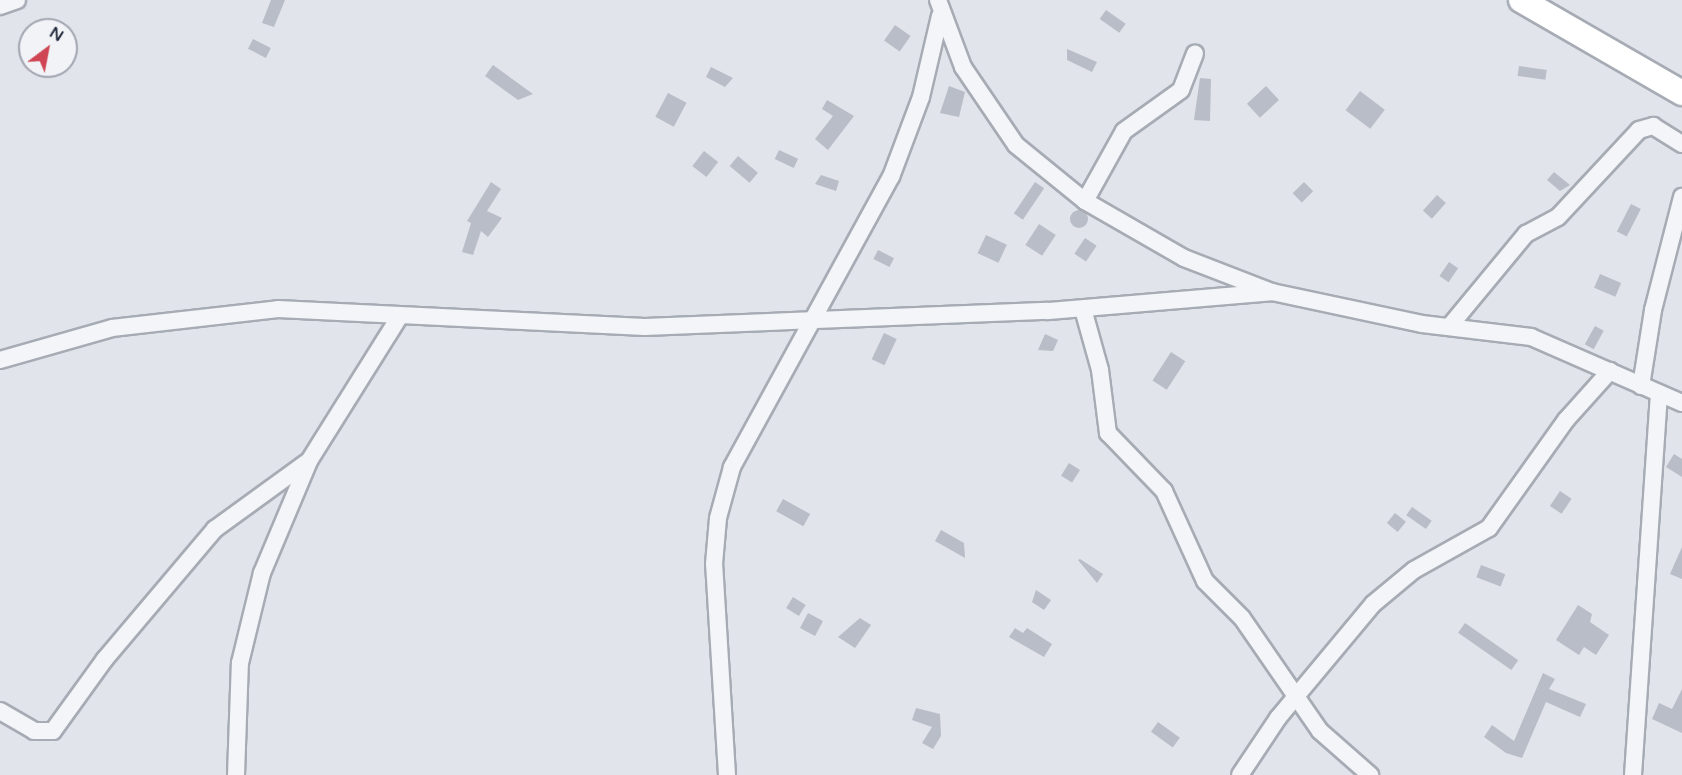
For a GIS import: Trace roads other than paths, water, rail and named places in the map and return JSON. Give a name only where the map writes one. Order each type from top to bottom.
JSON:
[{"type":"highway","points":[[1521,0],[1682,93]]},
{"type":"street","points":[[0,6],[17,0]]},
{"type":"street","points":[[924,0],[939,8],[985,106],[1024,152],[1085,201],[1184,258],[1272,292],[1449,327],[1531,337],[1659,395],[1682,403]]},
{"type":"street","points":[[727,775],[714,564],[718,518],[738,449],[812,321],[909,136],[939,8]]},
{"type":"street","points":[[1085,201],[1124,131],[1181,90],[1195,54]]},
{"type":"street","points":[[1449,327],[1526,234],[1558,217],[1639,130],[1653,126],[1682,144]]},
{"type":"street","points":[[1641,386],[1653,310],[1682,197]]},
{"type":"street","points":[[0,360],[137,323],[304,308],[400,316],[645,327],[1083,309],[1272,292]]},
{"type":"street","points":[[1083,309],[1100,370],[1108,433],[1164,491],[1205,581],[1242,618],[1320,731],[1370,775]]},
{"type":"street","points":[[236,775],[244,638],[268,555],[309,461],[400,316]]},
{"type":"street","points":[[1240,775],[1296,697],[1394,584],[1488,528],[1566,420],[1610,371]]},
{"type":"street","points":[[1633,775],[1659,395]]},
{"type":"street","points":[[0,711],[34,731],[53,731],[105,659],[215,529],[309,461]]}]
